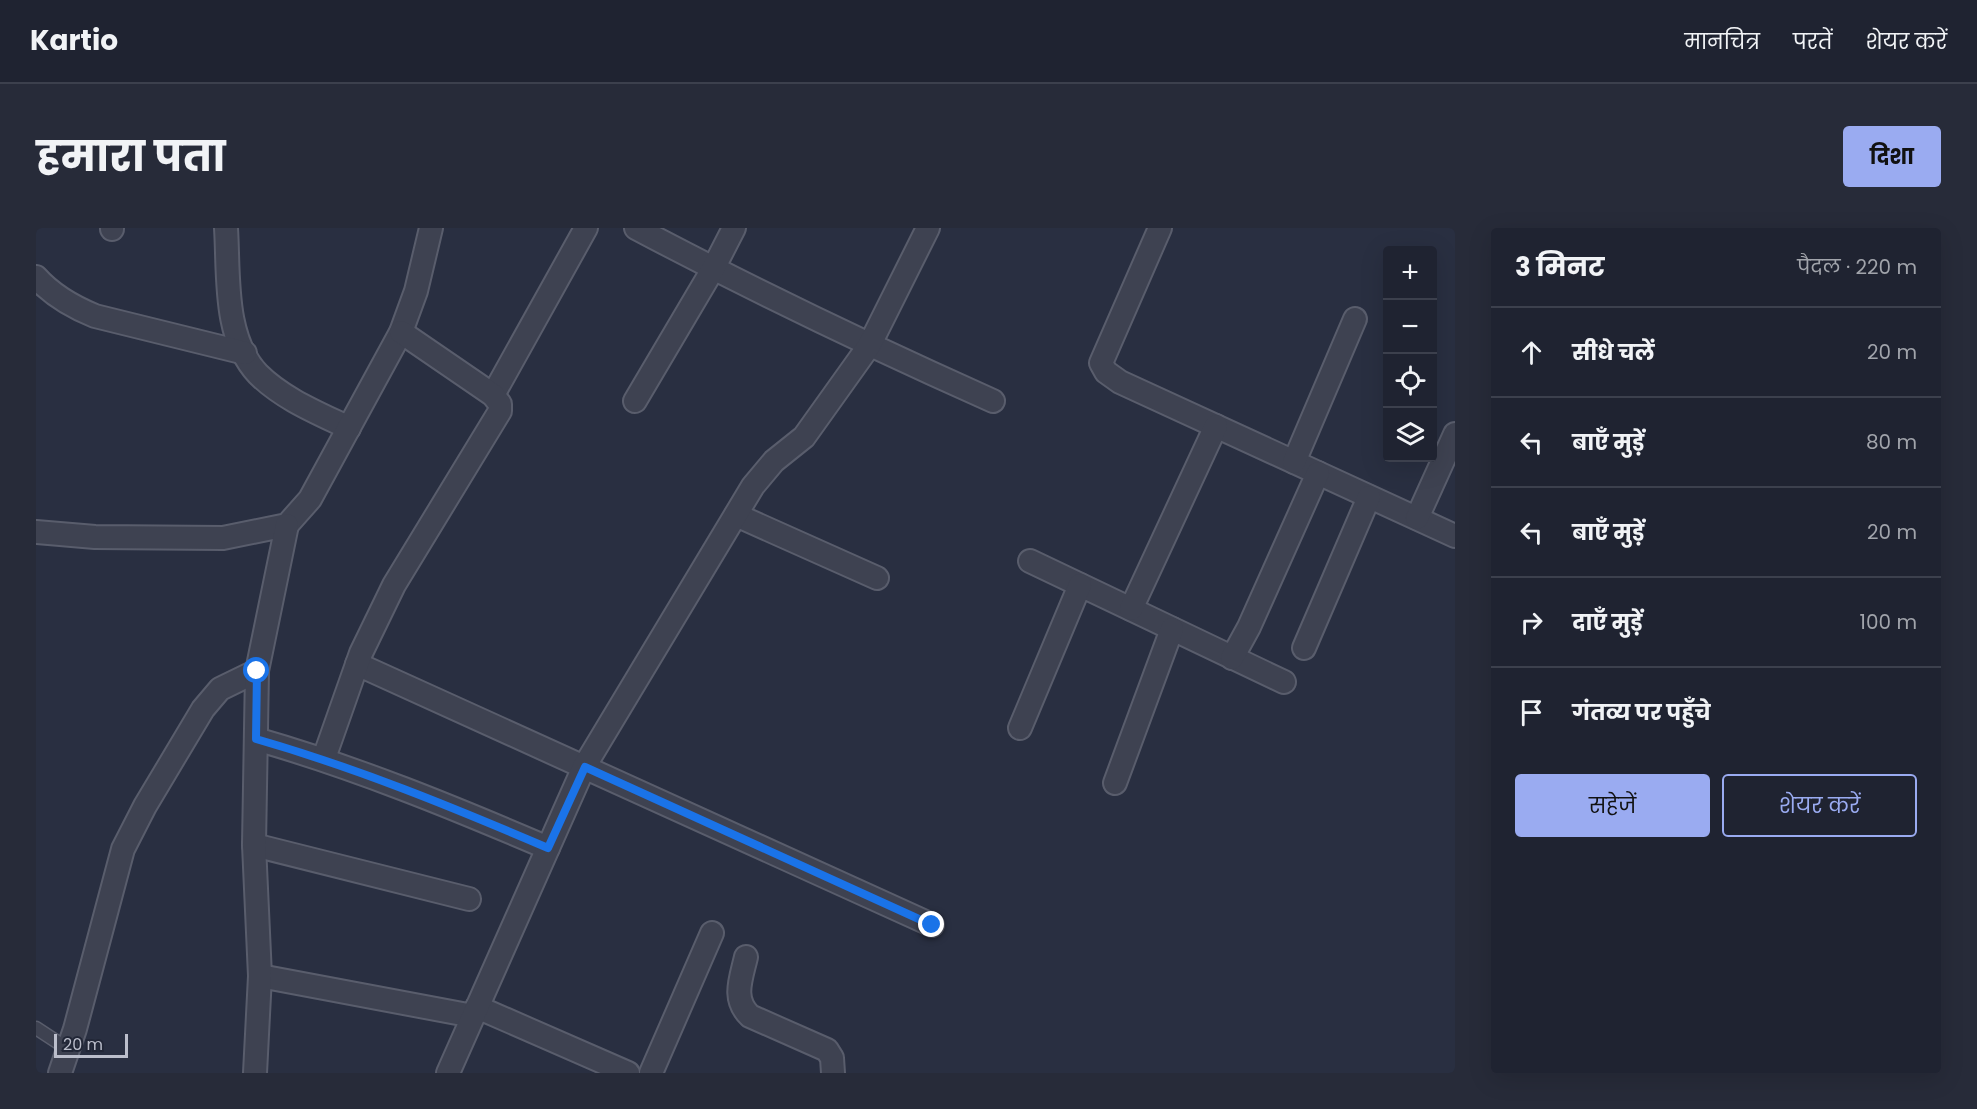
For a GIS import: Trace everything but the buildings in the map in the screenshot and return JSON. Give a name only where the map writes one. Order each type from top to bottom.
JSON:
[{"type":"street","points":[[226,228],[231,312],[245,353],[258,374],[294,401],[349,428]]},
{"type":"street","points":[[255,1073],[260,975],[254,846],[257,671],[287,525],[310,499],[401,332],[416,291],[431,228]]},
{"type":"street","points":[[493,395],[586,228]]},
{"type":"street","points":[[636,228],[869,346],[993,401]]},
{"type":"street","points":[[635,401],[713,269],[734,228]]},
{"type":"street","points":[[448,1073],[585,767],[753,486],[774,461],[804,437],[869,346],[928,228]]},
{"type":"street","points":[[1160,228],[1101,363],[1106,372],[1120,382],[1455,536]]},
{"type":"street","points":[[36,277],[45,287],[74,307],[95,316],[245,353]]},
{"type":"street","points":[[1294,462],[1355,319]]},
{"type":"street","points":[[324,758],[357,664],[394,585],[500,411],[500,404],[493,395],[401,332]]},
{"type":"street","points":[[1131,609],[1216,426]]},
{"type":"street","points":[[1417,518],[1455,434]]},
{"type":"street","points":[[1232,658],[1249,627],[1318,473]]},
{"type":"street","points":[[1304,648],[1370,496]]},
{"type":"street","points":[[736,515],[877,578]]},
{"type":"street","points":[[36,532],[95,537],[223,538],[287,525]]},
{"type":"street","points":[[1030,561],[1284,682]]},
{"type":"street","points":[[1020,728],[1080,585]]},
{"type":"street","points":[[1114,783],[1172,629]]},
{"type":"street","points":[[357,664],[932,925]]},
{"type":"street","points":[[60,1073],[123,849],[145,806],[203,709],[220,689],[257,671]]},
{"type":"street","points":[[256,739],[324,758],[443,803],[548,848]]},
{"type":"street","points":[[254,846],[469,899]]},
{"type":"street","points":[[651,1073],[712,933]]},
{"type":"street","points":[[746,957],[738,994],[741,1007],[750,1016],[827,1050],[832,1058],[832,1073]]},
{"type":"street","points":[[260,975],[475,1012],[628,1073]]},
{"type":"lane","points":[[36,1028],[68,1049]]},
{"type":"route","points":[[257,671],[256,739],[324,758],[443,803],[548,848],[585,767],[932,925]]}]
